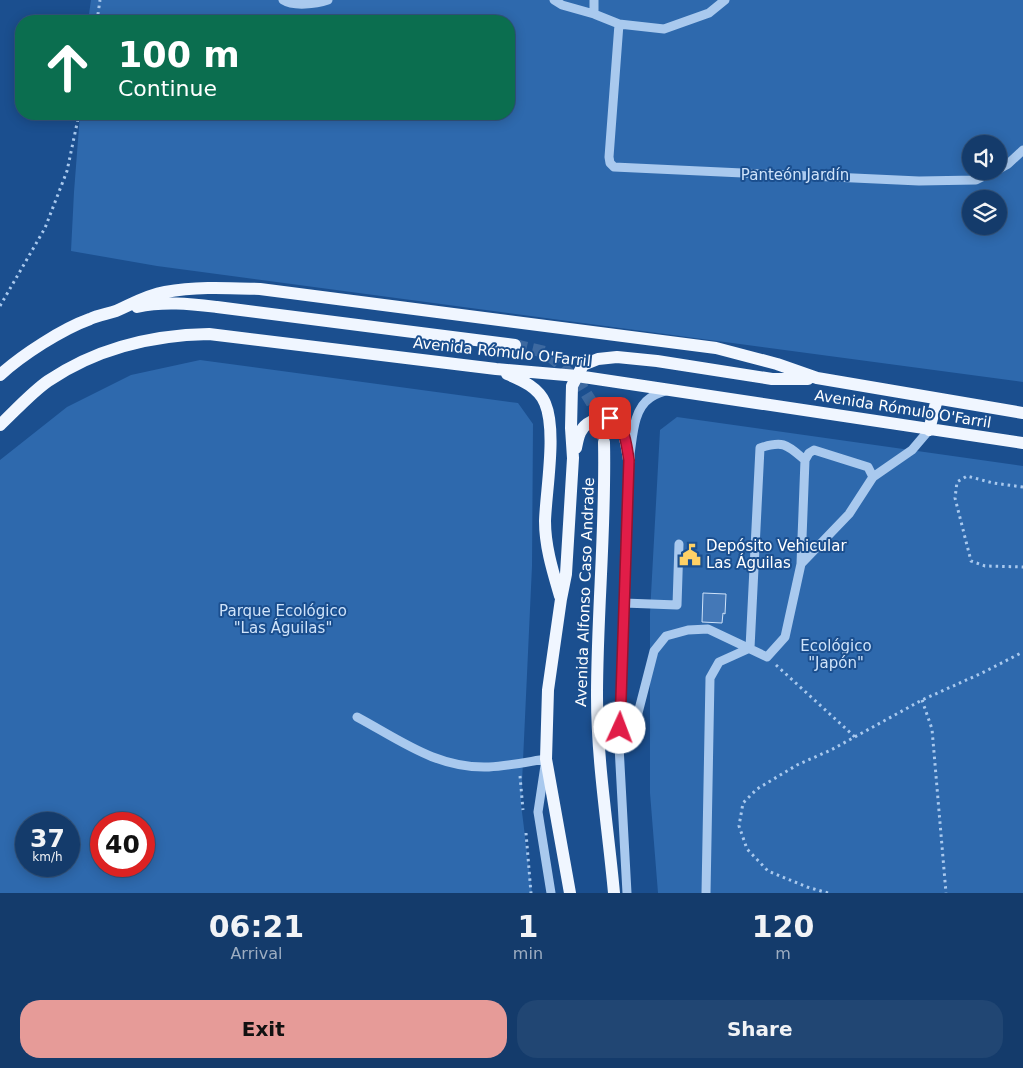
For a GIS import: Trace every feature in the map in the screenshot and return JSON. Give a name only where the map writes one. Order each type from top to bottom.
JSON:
[{"type":"main road","name":"Avenida Rómulo O'Farril","points":[[0,375],[23,357],[64,332],[90,319],[115,311],[138,300],[164,292],[199,288],[260,289],[716,348],[777,364],[818,378],[1023,413]]},
{"type":"main road","points":[[115,311],[152,304],[183,303],[515,345]]},
{"type":"main road","name":"Avenida Rómulo O'Farril","points":[[0,425],[47,382],[90,358],[146,340],[176,335],[209,334],[496,369],[577,376],[1023,443]]},
{"type":"main road","points":[[574,458],[570,428],[572,386],[583,365],[598,359],[617,357],[657,361],[772,379],[818,378]]},
{"type":"main road","points":[[496,369],[522,380],[536,390],[545,403],[550,423],[545,523],[550,561],[561,599]]},
{"type":"main road","points":[[929,430],[937,399]]},
{"type":"main road","points":[[574,458],[580,432],[588,423],[610,418],[619,423],[623,432],[629,460]]},
{"type":"main road","name":"Avenida Alfonso Caso Andrade","points":[[604,442],[605,480],[598,633],[598,741],[614,893]]},
{"type":"main road","name":"Avenida Alfonso Caso Andrade","points":[[570,893],[546,760],[548,690],[566,574],[574,458]]},
{"type":"street","points":[[283,0],[289,3],[319,3],[328,0]]},
{"type":"street","points":[[554,0],[562,5],[594,14],[619,24],[664,29],[709,13],[724,0]]},
{"type":"street","points":[[594,0],[594,14]]},
{"type":"street","points":[[619,24],[609,157],[610,163],[614,167],[919,181],[976,180]]},
{"type":"street","points":[[1007,165],[1023,150]]},
{"type":"street","points":[[627,893],[620,746],[629,460],[635,424],[640,408],[650,398],[668,390]]},
{"type":"street","points":[[801,564],[848,514],[873,477],[912,450],[929,430]]},
{"type":"street","points":[[750,648],[760,448],[775,443],[790,446],[805,460]]},
{"type":"street","points":[[620,746],[637,717],[654,651],[666,636],[688,630],[708,629],[767,656],[786,637],[801,564],[805,460],[809,453],[814,450],[868,467],[873,477]]},
{"type":"street","points":[[624,603],[677,604],[679,544]]},
{"type":"street","points":[[706,893],[710,678],[719,662],[750,648]]},
{"type":"street","points":[[357,717],[432,758],[457,765],[488,767],[546,760],[538,812],[551,893]]},
{"type":"path","points":[[98,15],[100,0]]},
{"type":"path","points":[[0,306],[45,228],[67,171],[78,120]]},
{"type":"path","points":[[1023,487],[993,483],[967,476],[957,482],[955,498],[971,561],[985,566],[1023,567]]},
{"type":"path","points":[[828,893],[807,887],[768,871],[747,849],[739,826],[743,803],[757,789],[797,765],[831,750],[922,700],[1023,652]]},
{"type":"path","points":[[767,656],[855,737]]},
{"type":"path","points":[[922,700],[932,729],[946,893]]},
{"type":"green space","name":"Panteón Jardín","points":[[91,0],[1023,0],[1023,382],[157,266],[71,251],[80,120],[515,120],[515,15],[89,15]]},
{"type":"green space","name":"Parque Ecológico \"Las Águilas\"","points":[[200,360],[518,403],[533,424],[532,566],[521,804],[532,893],[0,893],[0,460],[67,407],[131,375]]},
{"type":"green space","name":"Ecológico \"Japón\"","points":[[677,417],[1023,466],[1023,893],[658,893],[650,793],[650,613],[660,430]]},
{"type":"building","points":[[703,593],[726,594],[725,614],[723,613],[722,623],[702,622]]},
{"type":"tunnel","points":[[515,345],[545,352],[561,365],[582,387],[592,403],[604,442]]},
{"type":"place","name":"Depósito Vehicular Las Águilas","points":[[690,555]]},
{"type":"route","points":[[610,418],[619,423],[623,432],[629,460],[620,728]]}]
